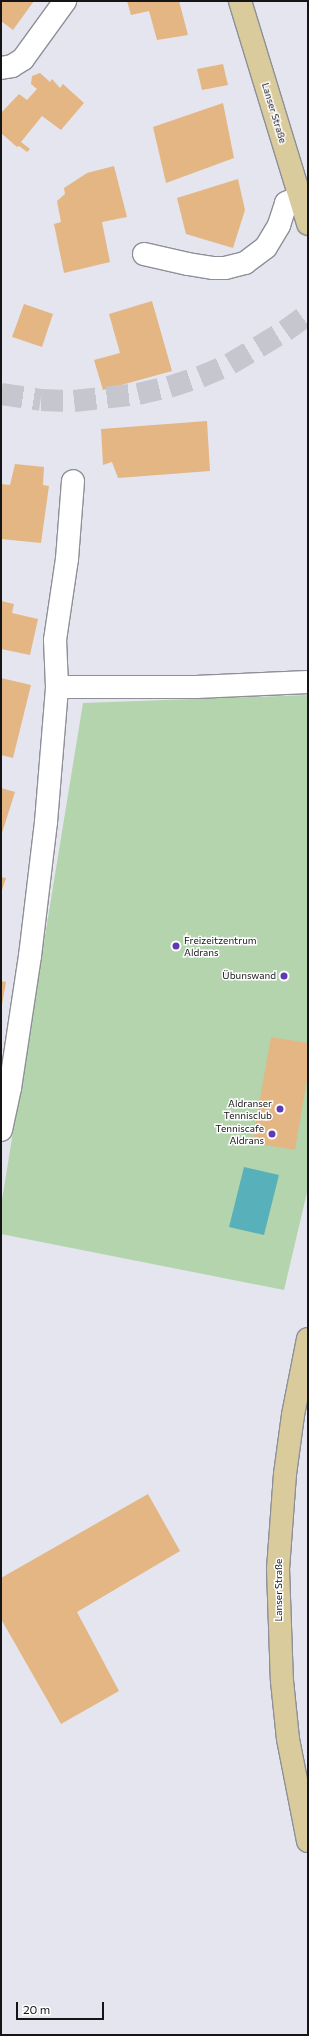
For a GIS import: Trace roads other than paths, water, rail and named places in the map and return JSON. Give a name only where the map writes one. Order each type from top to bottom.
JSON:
[{"type":"main road","name":"Lanser Straße","points":[[240,1],[308,224]]},
{"type":"main road","name":"Lanser Straße","points":[[308,1339],[293,1415],[287,1459],[278,1569],[282,1681],[287,1731],[308,1841]]},
{"type":"lane","points":[[1,68],[12,66],[23,59],[65,1]]},
{"type":"lane","points":[[144,254],[214,268],[225,268],[245,263],[266,246],[278,225],[286,203],[300,197]]},
{"type":"lane","points":[[1,1130],[10,1088],[31,948],[46,822],[57,687],[55,640],[67,559],[73,481]]},
{"type":"lane","points":[[57,687],[196,687],[308,682]]},
{"type":"water","points":[[244,1167],[279,1175],[264,1235],[229,1227]]},
{"type":"tunnel","points":[[1,394],[41,400],[74,401],[138,394],[169,387],[200,377],[230,364],[285,331],[308,314]]},
{"type":"place","name":"Freizeitzentrum Aldrans","points":[[176,946]]},
{"type":"place","name":"Übunswand","points":[[284,976]]},
{"type":"place","name":"Aldranser Tennisclub","points":[[280,1109]]},
{"type":"place","name":"Tenniscafe Aldrans","points":[[272,1134]]}]
